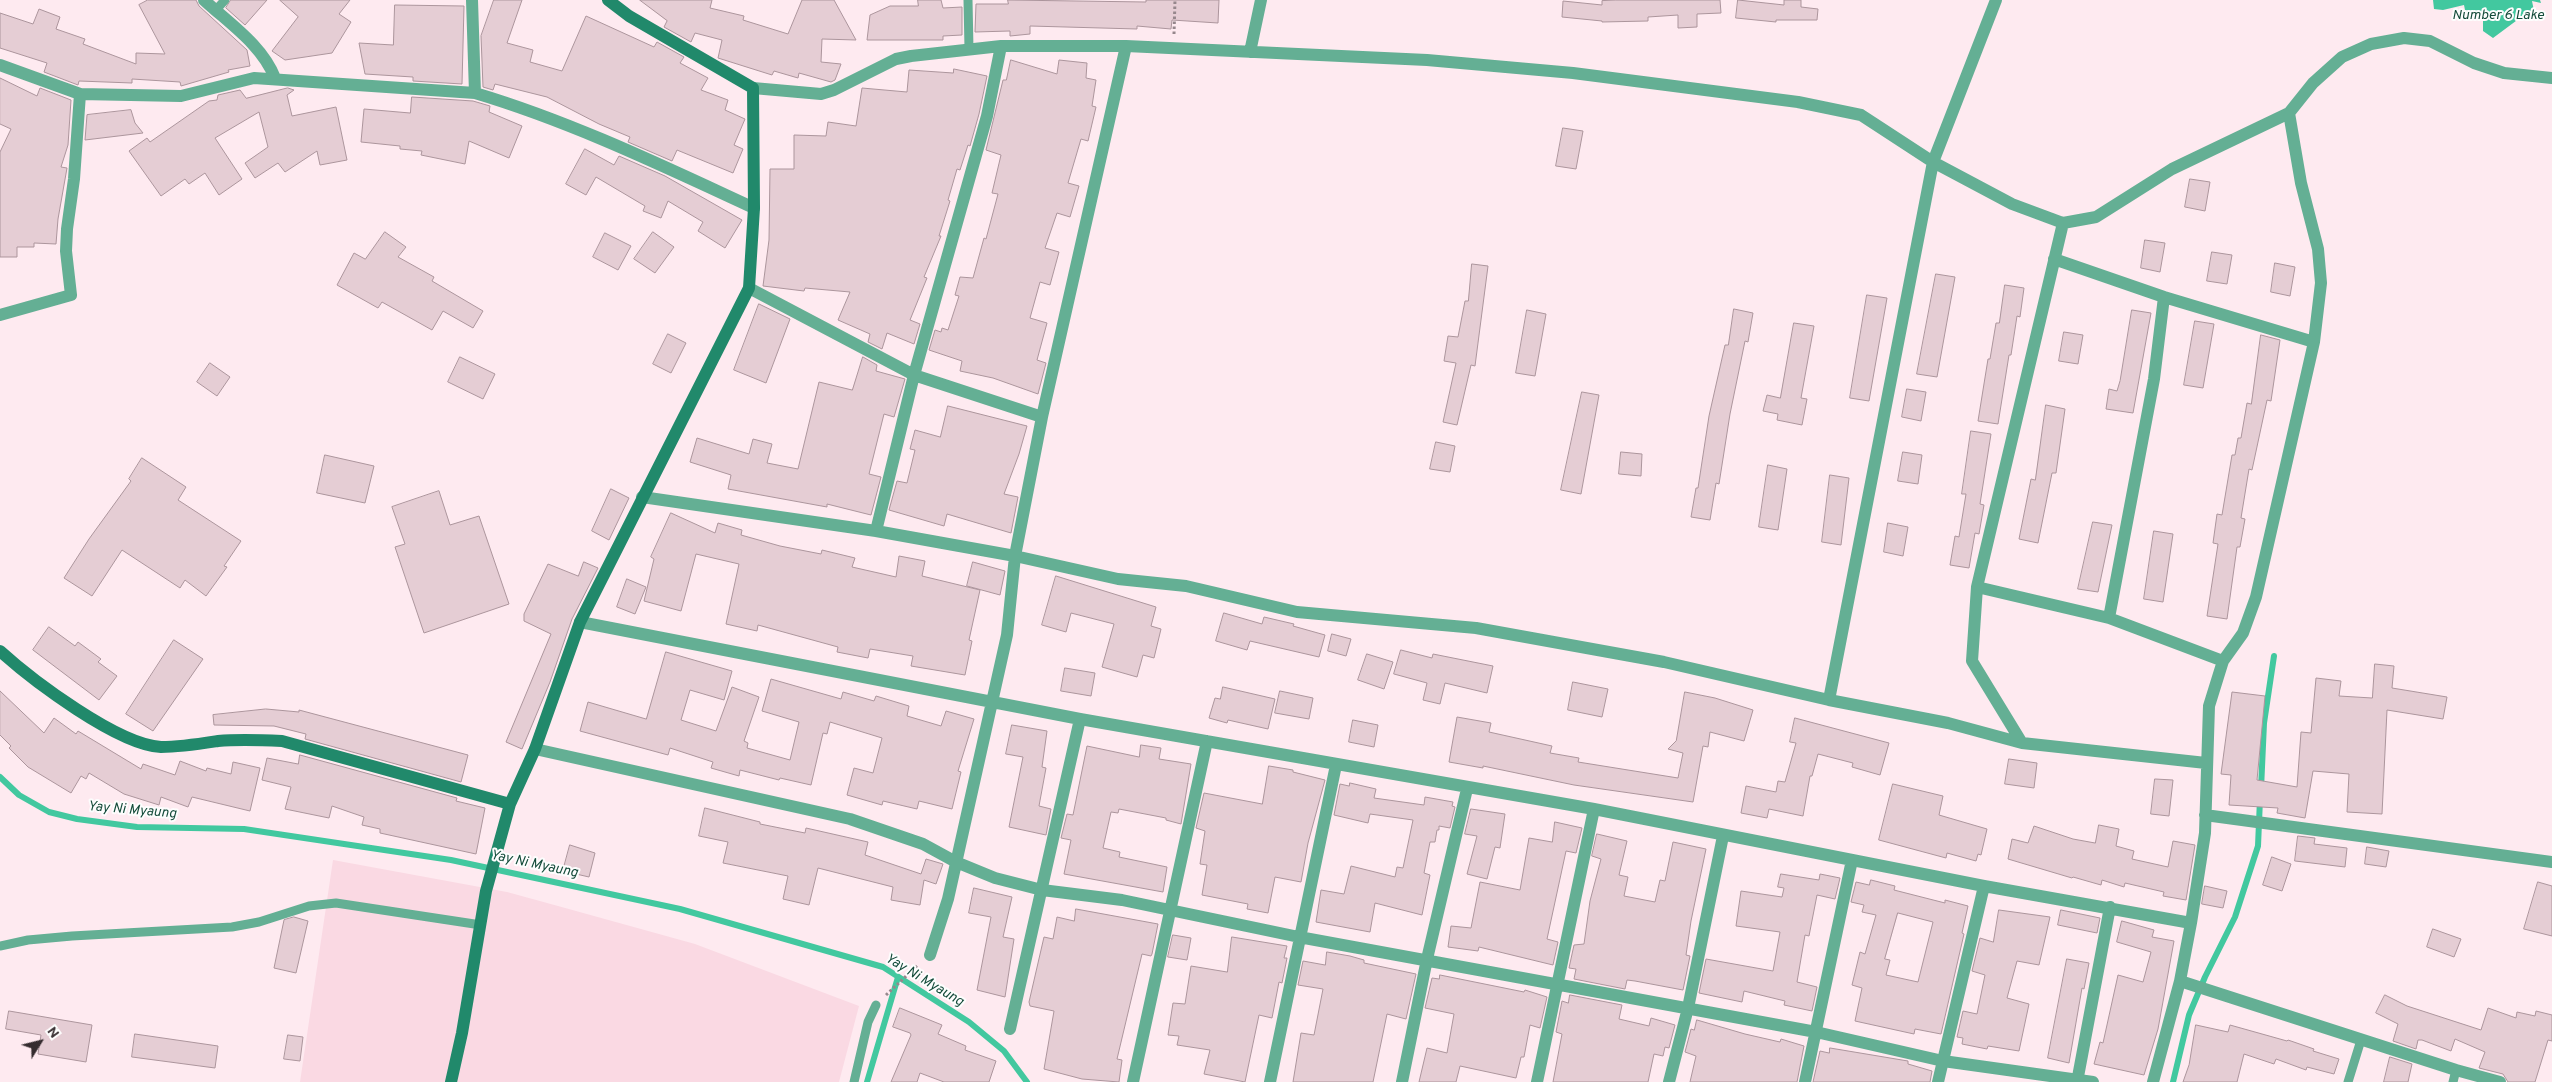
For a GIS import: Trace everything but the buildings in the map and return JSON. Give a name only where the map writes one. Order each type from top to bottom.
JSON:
[{"type":"street","points":[[204,0],[260,50],[275,78]]},
{"type":"street","points":[[472,0],[475,93]]},
{"type":"street","points":[[608,0],[629,16],[753,88],[822,94],[834,90],[896,59],[1001,46],[1126,46],[1427,60],[1573,73],[1798,102],[1861,115],[1933,162],[2012,204],[2063,223],[2096,217],[2172,169],[2289,113],[2313,82],[2342,57],[2371,44],[2404,38],[2430,41],[2474,63],[2504,74],[2552,78]]},
{"type":"street","points":[[1250,52],[1261,0]]},
{"type":"street","points":[[1830,700],[1933,162],[1996,0]]},
{"type":"street","points":[[876,531],[914,376],[987,116],[1001,46]]},
{"type":"street","points":[[930,955],[948,899],[1007,635],[1015,556],[1042,417],[1126,46]]},
{"type":"street","points":[[0,65],[80,94],[181,96],[254,78],[475,93],[508,102],[623,148],[754,208]]},
{"type":"street","points":[[451,1082],[462,1033],[486,891],[501,844],[510,804],[535,749],[580,622],[748,288],[754,208],[753,88]]},
{"type":"street","points":[[0,314],[71,295],[66,251],[74,179],[80,94]]},
{"type":"street","points":[[2153,1082],[2180,981],[2205,833],[2209,706],[2223,661],[2243,633],[2256,597],[2314,342],[2320,283],[2318,249],[2301,184],[2289,113]]},
{"type":"street","points":[[2022,743],[1972,661],[1977,587],[2063,223]]},
{"type":"street","points":[[2054,259],[2164,297],[2314,342]]},
{"type":"street","points":[[748,288],[914,376],[1042,417]]},
{"type":"street","points":[[2109,618],[2154,379],[2164,297]]},
{"type":"street","points":[[642,497],[876,531],[1015,556],[1118,579],[1186,586],[1297,612],[1486,630],[1664,662],[1830,700],[1948,723],[2022,743],[2206,763]]},
{"type":"street","points":[[1977,587],[2109,618],[2223,661]]},
{"type":"street","points":[[580,622],[1080,718],[1467,789],[1594,809],[1723,836],[1984,886],[2191,923]]},
{"type":"street","points":[[0,651],[24,673],[71,706],[139,742],[158,747],[181,747],[253,739],[282,742],[510,804]]},
{"type":"street","points":[[1010,1029],[1080,718]]},
{"type":"street","points":[[1133,1082],[1206,741]]},
{"type":"street","points":[[535,749],[850,819],[923,844],[956,862],[995,878],[1042,890],[1122,900],[1299,937],[1558,983],[1816,1032],[1943,1061],[2093,1082]]},
{"type":"street","points":[[1270,1082],[1336,765]]},
{"type":"street","points":[[1402,1082],[1427,959],[1467,789]]},
{"type":"street","points":[[1537,1082],[1594,809]]},
{"type":"street","points":[[2205,815],[2552,862]]},
{"type":"street","points":[[1669,1082],[1688,1008],[1723,836]]},
{"type":"street","points":[[1805,1082],[1852,860]]},
{"type":"street","points":[[1938,1082],[1984,886]]},
{"type":"street","points":[[2078,1080],[2110,907]]},
{"type":"street","points":[[2180,981],[2361,1040],[2455,1076],[2500,1082]]},
{"type":"lane","points":[[215,11],[225,0]]},
{"type":"lane","points":[[968,0],[969,49]]},
{"type":"lane","points":[[0,946],[28,940],[72,936],[232,927],[259,922],[309,906],[336,903],[480,925]]},
{"type":"lane","points":[[854,1082],[868,1022],[876,1005]]},
{"type":"lane","points":[[2348,1082],[2361,1040]]},
{"type":"path","points":[[1173,48],[1175,0]]},
{"type":"path","points":[[876,1005],[930,955]]},
{"type":"shaded area","points":[[333,860],[507,892],[695,944],[859,1006],[839,1082],[300,1082]]},
{"type":"water","name":"Number 6 Lake","points":[[2433,0],[2540,0],[2541,3],[2532,1],[2534,11],[2524,15],[2493,38],[2483,31],[2483,18],[2476,13],[2465,10],[2464,5],[2443,10],[2434,9]]},
{"type":"waterway","points":[[2261,789],[2264,723],[2274,656]]},
{"type":"waterway","name":"Yay Ni Myaung","points":[[0,777],[19,795],[49,812],[77,819],[137,827],[244,829],[451,860],[680,909],[883,967],[969,1022],[1004,1051],[1027,1082]]},
{"type":"waterway","points":[[2173,1082],[2189,1015],[2205,977],[2235,917],[2258,846],[2260,799]]},
{"type":"waterway","points":[[867,1082],[898,977]]}]
